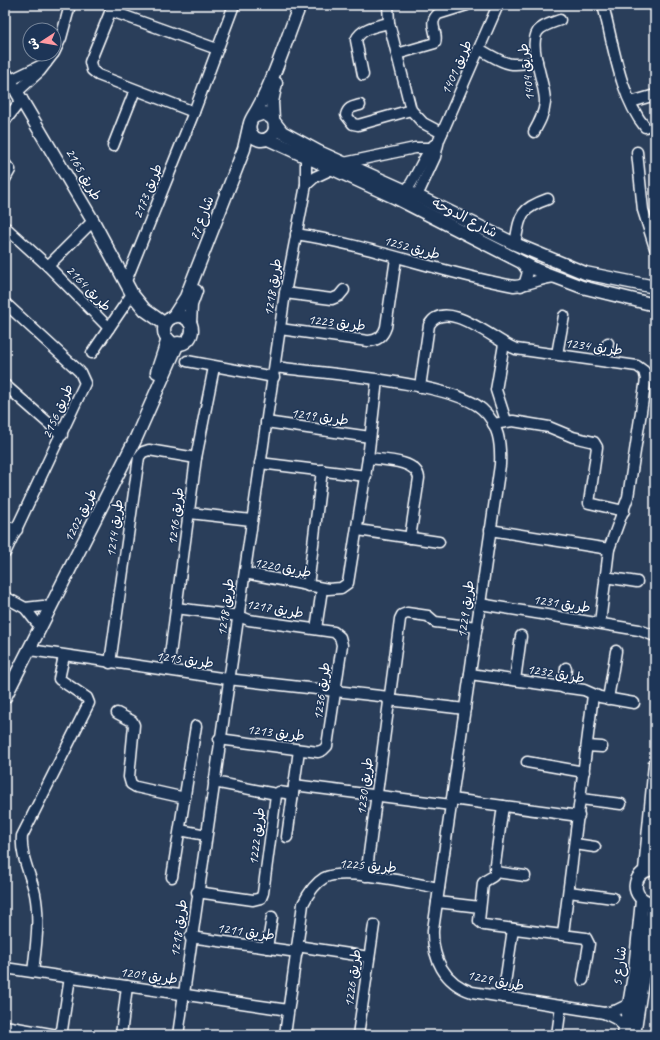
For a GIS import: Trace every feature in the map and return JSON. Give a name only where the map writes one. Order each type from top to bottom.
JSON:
[{"type":"street","points":[[62,34],[70,5]]},
{"type":"street","name":"طريق 2173","points":[[126,281],[194,112],[234,5]]},
{"type":"street","name":"شارع 77","points":[[169,320],[186,297],[244,149],[251,122],[265,93],[300,5]]},
{"type":"street","points":[[274,121],[264,113],[251,122],[252,135],[266,139],[274,132],[274,121],[272,102],[275,86],[307,5]]},
{"type":"street","points":[[388,5],[389,23],[411,110],[423,123],[441,136]]},
{"type":"street","points":[[397,54],[435,43],[436,40],[432,28],[435,17],[438,14],[467,5]]},
{"type":"street","name":"طريق 1401","points":[[407,195],[435,157],[441,136],[498,5]]},
{"type":"street","points":[[603,5],[619,69],[636,117],[645,127]]},
{"type":"street","points":[[194,112],[98,75],[92,70],[90,62],[112,8],[217,49]]},
{"type":"street","name":"طريق 1404","points":[[534,132],[543,114],[545,103],[544,88],[534,43],[536,35],[541,28],[560,20]]},
{"type":"street","points":[[363,75],[356,40],[364,30],[389,23]]},
{"type":"street","points":[[479,49],[505,63],[516,66],[537,61]]},
{"type":"street","points":[[8,76],[46,63]]},
{"type":"street","points":[[5,121],[20,95],[46,63]]},
{"type":"street","name":"طريق 2165","points":[[8,76],[93,221],[132,294],[145,310],[169,320]]},
{"type":"street","points":[[113,146],[135,90]]},
{"type":"street","points":[[631,102],[655,95]]},
{"type":"street","points":[[360,105],[349,108],[347,111],[346,115],[353,124],[358,125],[411,110]]},
{"type":"street","name":"شارع الدوحه","points":[[274,121],[282,132],[407,195],[515,244],[585,273],[654,284]]},
{"type":"street","name":"طريق 1401","points":[[407,195],[431,148],[441,136]]},
{"type":"street","name":"شارع 77","points":[[190,323],[192,300],[247,159],[254,148],[266,139]]},
{"type":"street","name":"شارع الدوحه","points":[[266,139],[332,169],[407,195],[521,262],[555,277],[582,287],[655,305]]},
{"type":"street","points":[[344,163],[415,148],[431,148]]},
{"type":"street","points":[[638,152],[643,210],[655,248]]},
{"type":"street","name":"طريق 1218","points":[[178,1035],[190,937],[228,679],[239,616],[251,520],[285,293],[306,185],[306,156]]},
{"type":"street","points":[[5,179],[10,172],[6,164]]},
{"type":"street","points":[[306,185],[315,177],[332,169]]},
{"type":"street","points":[[515,244],[518,225],[524,211],[534,204],[548,199]]},
{"type":"street","name":"طريق 2164","points":[[48,266],[93,221]]},
{"type":"street","name":"طريق 2164","points":[[5,227],[48,266],[109,328]]},
{"type":"street","name":"طريق 1252","points":[[296,234],[340,242],[396,258],[520,286],[543,278],[555,277]]},
{"type":"street","name":"طريق 1223","points":[[280,329],[368,341],[377,339],[384,333],[386,327],[396,258]]},
{"type":"street","points":[[520,286],[525,282],[528,272],[521,262]]},
{"type":"street","name":"طريق 1223","points":[[285,293],[332,299],[339,296],[344,290]]},
{"type":"street","points":[[92,353],[132,294]]},
{"type":"street","name":"طريق 2156","points":[[5,303],[83,376],[85,387],[5,553]]},
{"type":"street","points":[[183,316],[190,323],[192,331],[190,336],[183,343],[173,341],[165,335],[169,320],[183,316]]},
{"type":"street","points":[[557,354],[564,316]]},
{"type":"street","name":"طريق 1234","points":[[420,387],[428,329],[430,322],[436,318],[452,317],[465,320],[504,344],[521,350],[637,366],[642,369],[646,377],[632,476],[624,511],[609,549],[600,623]]},
{"type":"street","name":"طريق 1202","points":[[5,683],[44,606],[56,576],[142,409],[173,341]]},
{"type":"street","name":"طريق 1202","points":[[5,697],[136,438],[173,341]]},
{"type":"street","points":[[504,344],[496,390],[506,421]]},
{"type":"street","points":[[605,361],[608,344]]},
{"type":"street","points":[[187,361],[214,367],[274,372]]},
{"type":"street","name":"طريق 1216","points":[[168,670],[190,513],[196,458],[214,367]]},
{"type":"street","name":"طريق 1229","points":[[274,372],[377,380],[420,387],[468,400],[483,410],[494,424],[500,449],[477,627],[432,940],[434,952],[442,970],[454,984],[463,989],[503,998],[604,1012],[617,1010],[629,1004]]},
{"type":"street","points":[[322,588],[339,589],[348,583],[366,476],[377,380]]},
{"type":"street","points":[[5,385],[62,435]]},
{"type":"street","points":[[494,424],[506,421],[553,428],[573,437],[594,442],[597,447],[589,503],[624,511]]},
{"type":"street","name":"طريق 1219","points":[[266,422],[370,437]]},
{"type":"street","name":"طريق 1214","points":[[110,663],[139,457],[143,452],[149,450],[196,458]]},
{"type":"street","points":[[368,458],[409,465],[418,471],[419,478],[410,538]]},
{"type":"street","points":[[260,463],[366,476]]},
{"type":"street","points":[[308,586],[322,470]]},
{"type":"street","points":[[190,513],[251,520]]},
{"type":"street","points":[[5,526],[17,530]]},
{"type":"street","points":[[358,530],[439,542]]},
{"type":"street","points":[[490,530],[609,549]]},
{"type":"street","name":"طريق 1220","points":[[244,573],[322,588],[316,629]]},
{"type":"street","points":[[605,577],[637,582]]},
{"type":"street","points":[[5,597],[25,608],[36,622]]},
{"type":"street","name":"طريق 1231","points":[[480,604],[639,630],[655,636]]},
{"type":"street","points":[[25,608],[44,606]]},
{"type":"street","name":"طريق 1217","points":[[176,608],[239,616],[249,620],[334,632],[342,640]]},
{"type":"street","name":"طريق 1230","points":[[366,876],[401,617],[407,613],[429,616],[435,622],[477,627]]},
{"type":"street","name":"طريق 1231","points":[[639,630],[655,628]]},
{"type":"street","name":"طريق 1232","points":[[515,680],[521,636]]},
{"type":"street","name":"طريق 1236","points":[[327,746],[342,640]]},
{"type":"street","name":"طريق 1215","points":[[30,650],[110,663],[228,679],[336,690],[389,698]]},
{"type":"street","points":[[608,698],[616,651]]},
{"type":"street","points":[[33,972],[37,935],[44,924],[42,905],[32,866],[22,848],[24,829],[89,704],[87,698],[59,679],[64,656]]},
{"type":"street","points":[[564,688],[566,668]]},
{"type":"street","name":"طريق 1232","points":[[470,674],[584,690],[593,695],[634,703]]},
{"type":"street","name":"طريق 1232","points":[[563,934],[593,695]]},
{"type":"street","points":[[389,698],[465,709]]},
{"type":"street","points":[[117,713],[132,721],[134,724],[129,777],[131,784],[136,787],[185,798]]},
{"type":"street","points":[[172,877],[196,726]]},
{"type":"street","name":"طريق 1213","points":[[219,739],[299,750],[321,751],[327,746]]},
{"type":"street","points":[[587,746],[602,747]]},
{"type":"street","points":[[287,837],[299,750]]},
{"type":"street","points":[[527,762],[584,772]]},
{"type":"street","points":[[650,902],[636,892],[636,882],[638,877],[650,870],[655,764]]},
{"type":"street","points":[[214,782],[276,794]]},
{"type":"street","name":"طريق 1222","points":[[197,892],[253,900],[261,898],[263,893],[276,794],[293,789],[451,802]]},
{"type":"street","points":[[581,799],[621,804]]},
{"type":"street","points":[[451,802],[503,806],[578,816]]},
{"type":"street","points":[[503,806],[495,864],[496,872],[492,878],[483,883],[478,919],[482,924],[583,937],[589,942],[583,980]]},
{"type":"street","points":[[180,830],[206,835]]},
{"type":"street","points":[[575,844],[595,847]]},
{"type":"street","points":[[496,872],[525,876]]},
{"type":"street","name":"طريق 1225","points":[[285,1035],[303,904],[311,889],[324,877],[339,874],[366,876],[439,888]]},
{"type":"street","points":[[569,892],[613,898]]},
{"type":"street","points":[[437,902],[480,907]]},
{"type":"street","name":"شارع 5","points":[[628,1033],[651,952],[650,902]]},
{"type":"street","name":"شارع 5","points":[[628,1033],[629,1004],[650,902]]},
{"type":"street","points":[[267,948],[272,917]]},
{"type":"street","name":"طريق 1226","points":[[358,1035],[374,925]]},
{"type":"street","points":[[503,998],[513,929]]},
{"type":"street","name":"طريق 1211","points":[[190,937],[267,948],[297,949]]},
{"type":"street","points":[[297,949],[369,957]]},
{"type":"street","points":[[644,973],[655,966]]},
{"type":"street","name":"طريق 1209","points":[[5,968],[288,1010]]},
{"type":"street","points":[[5,1026],[57,1035],[62,1030],[70,977]]},
{"type":"street","points":[[121,1035],[127,986]]},
{"type":"street","points":[[557,1035],[561,1006]]},
{"type":"street","name":"طريق 1229","points":[[604,1012],[616,1020],[628,1033]]}]
